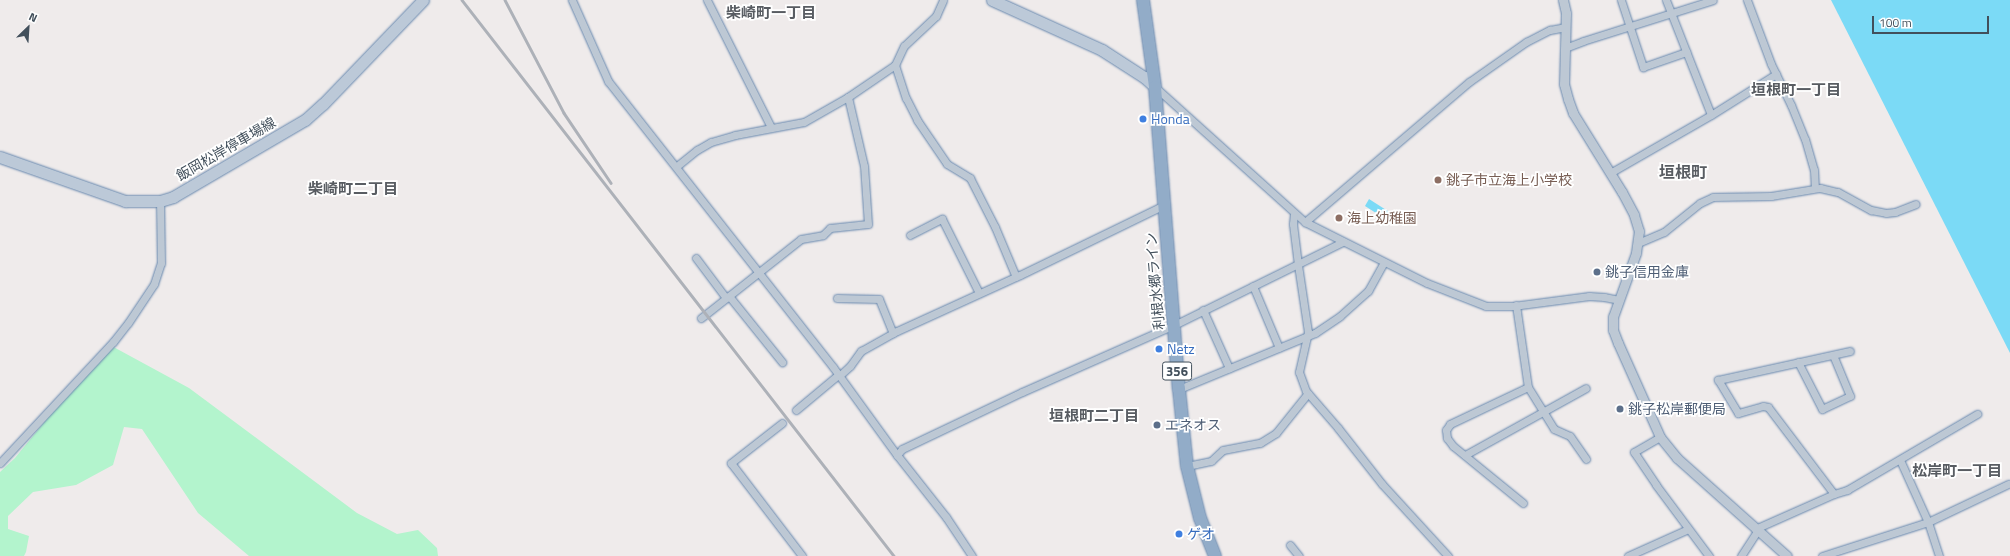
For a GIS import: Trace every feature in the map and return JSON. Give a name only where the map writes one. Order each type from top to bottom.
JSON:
[{"type":"highway","name":"利根水郷ライン","points":[[1143,0],[1155,87],[1179,389],[1187,466],[1200,518],[1215,556]]},
{"type":"main road","name":"飯岡松岸停車場線","points":[[0,157],[114,198],[135,202],[160,201],[173,197],[305,120],[323,104],[423,0]]},
{"type":"main road","points":[[992,0],[1102,50],[1144,77],[1155,87]]},
{"type":"street","points":[[572,0],[608,81],[677,166],[759,272],[897,455],[946,517],[972,556]]},
{"type":"street","points":[[707,0],[771,128]]},
{"type":"street","points":[[677,166],[697,150],[711,142],[735,134],[804,122],[848,97],[895,65],[904,46],[936,16],[943,0]]},
{"type":"street","points":[[1563,0],[1566,13],[1564,84],[1568,99],[1573,113],[1634,215],[1639,231],[1638,243],[1613,317],[1613,330],[1660,437],[1677,458],[1756,530],[1787,556]]},
{"type":"street","points":[[1621,0],[1643,67],[1686,52]]},
{"type":"street","points":[[1666,0],[1711,115]]},
{"type":"street","points":[[1566,48],[1713,0]]},
{"type":"street","points":[[1747,0],[1776,74],[1805,139],[1814,170],[1815,188]]},
{"type":"street","points":[[1304,222],[1469,82],[1526,42],[1550,30],[1566,27]]},
{"type":"street","points":[[895,65],[906,98],[917,120],[947,164],[970,178],[1016,277]]},
{"type":"street","points":[[1610,173],[1711,115],[1776,74]]},
{"type":"street","points":[[1155,87],[1304,222],[1427,282],[1486,306],[1516,305],[1589,296],[1619,300]]},
{"type":"street","points":[[701,318],[801,239],[823,235],[830,228],[868,224],[864,166],[848,97]]},
{"type":"street","points":[[1638,243],[1664,232],[1700,203],[1713,197],[1771,196],[1815,188],[1838,192],[1871,210],[1886,213],[1895,212],[1916,204]]},
{"type":"street","points":[[0,468],[1,462],[113,342],[128,323],[154,284],[161,263],[160,201]]},
{"type":"street","points":[[796,410],[850,366],[861,352],[893,333],[1016,277],[1164,205]]},
{"type":"street","points":[[1294,214],[1293,224],[1308,337],[1299,372],[1303,384],[1308,393],[1382,484],[1448,556]]},
{"type":"street","points":[[910,235],[942,219],[979,293]]},
{"type":"street","points":[[897,455],[902,449],[1015,395],[1174,325],[1343,242]]},
{"type":"street","points":[[696,258],[782,362]]},
{"type":"street","points":[[1179,389],[1308,337],[1340,316],[1368,291],[1384,262]]},
{"type":"street","points":[[1253,286],[1279,348]]},
{"type":"street","points":[[837,298],[879,299],[893,333]]},
{"type":"street","points":[[1516,305],[1528,387],[1554,429],[1570,436],[1586,459]]},
{"type":"street","points":[[1203,310],[1229,368]]},
{"type":"street","points":[[1834,494],[1768,407],[1763,406],[1738,413],[1718,380],[1850,351]]},
{"type":"street","points":[[1798,362],[1822,409],[1850,396],[1833,355]]},
{"type":"street","points":[[1523,503],[1453,446],[1447,438],[1446,430],[1447,427],[1528,387]]},
{"type":"street","points":[[1465,455],[1586,388]]},
{"type":"street","points":[[1187,466],[1210,461],[1223,450],[1260,444],[1276,433],[1308,393]]},
{"type":"street","points":[[1741,556],[1756,530],[1834,494],[1847,490],[1977,414]]},
{"type":"street","points":[[782,423],[731,463],[802,556]]},
{"type":"street","points":[[1660,437],[1634,452],[1656,486],[1709,556]]},
{"type":"street","points":[[1900,460],[1928,522],[1939,556]]},
{"type":"street","points":[[1822,556],[1928,522],[2008,484]]},
{"type":"street","points":[[1628,556],[1688,529]]},
{"type":"street","points":[[1290,545],[1299,556]]},
{"type":"green space","points":[[108,344],[189,388],[357,513],[397,534],[418,530],[437,548],[438,556],[249,556],[198,513],[142,429],[124,427],[113,465],[76,485],[33,492],[8,516],[8,529],[29,536],[26,552],[24,556],[0,556],[0,472],[15,458]]},
{"type":"water","points":[[1831,0],[2010,0],[2010,353]]},
{"type":"water","points":[[1369,199],[1394,215],[1390,222],[1365,206]]},
{"type":"railway","points":[[462,0],[894,556]]},
{"type":"railway","points":[[505,0],[564,113],[611,183]]},
{"type":"place","name":"Honda","points":[[1143,119]]},
{"type":"place","name":"銚子市立海上小学校","points":[[1438,180]]},
{"type":"place","name":"海上幼稚園","points":[[1339,218]]},
{"type":"place","name":"銚子信用金庫","points":[[1597,272]]},
{"type":"place","name":"Netz","points":[[1159,349]]},
{"type":"place","name":"銚子松岸郵便局","points":[[1620,409]]},
{"type":"place","name":"エネオス","points":[[1157,425]]},
{"type":"place","name":"ゲオ","points":[[1179,534]]},
{"type":"district","name":"柴崎町一丁目","points":[[771,13]]},
{"type":"district","name":"垣根町一丁目","points":[[1796,90]]},
{"type":"district","name":"垣根町","points":[[1683,172]]},
{"type":"district","name":"柴崎町二丁目","points":[[353,189]]},
{"type":"district","name":"垣根町二丁目","points":[[1094,416]]},
{"type":"district","name":"松岸町一丁目","points":[[1957,471]]}]
